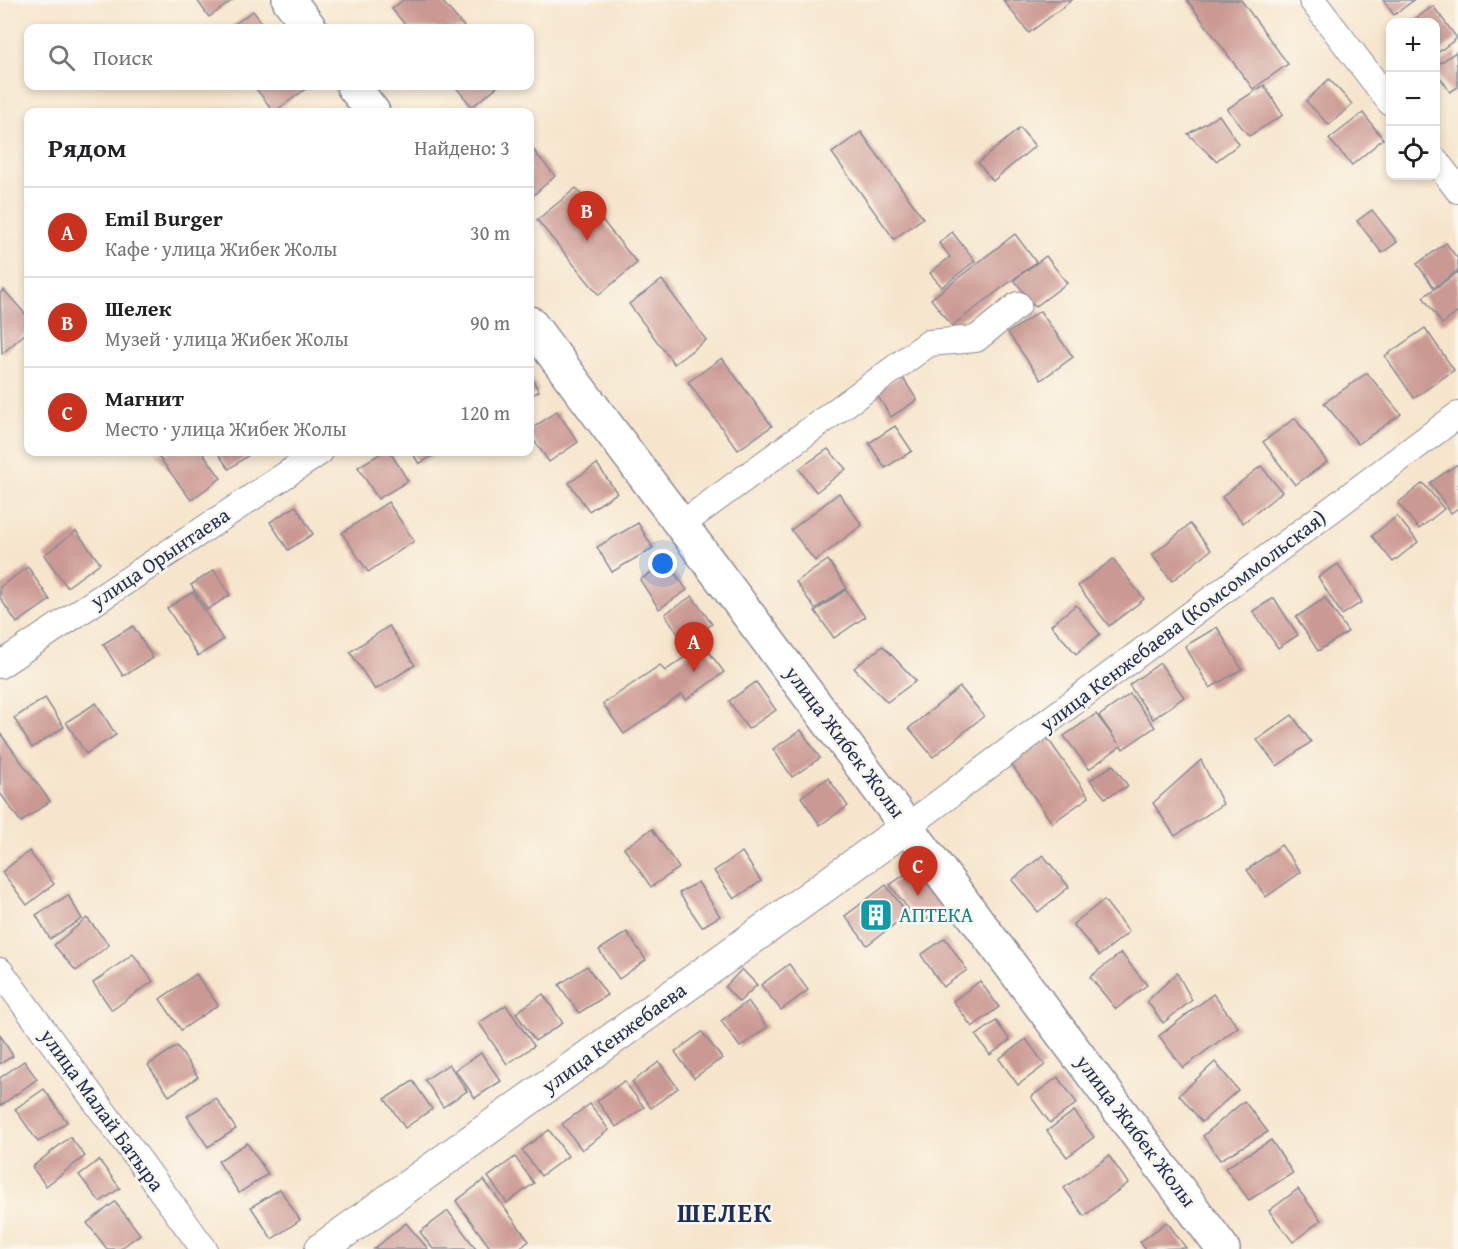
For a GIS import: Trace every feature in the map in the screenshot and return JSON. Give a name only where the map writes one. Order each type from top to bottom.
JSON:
[{"type":"main road","points":[[289,0],[307,24]]},
{"type":"main road","points":[[356,90],[370,108]]},
{"type":"main road","name":"улица Жибек Жолы","points":[[534,327],[1223,1249]]},
{"type":"street","points":[[1312,0],[1386,97]]},
{"type":"street","points":[[1440,166],[1458,190]]},
{"type":"street","points":[[682,524],[929,343],[976,339],[1018,305]]},
{"type":"street","name":"улица Кенжебаева (Комсоммольская)","points":[[908,826],[1458,416]]},
{"type":"street","name":"улица Орынтаева","points":[[0,665],[314,456]]},
{"type":"street","name":"улица Кенжебаева","points":[[321,1249],[908,826]]},
{"type":"street","name":"улица Малай Батыра","points":[[0,971],[204,1249]]},
{"type":"building","points":[[197,0],[233,0],[209,17]]},
{"type":"building","points":[[403,0],[441,0],[462,24],[405,24],[392,9]]},
{"type":"building","points":[[1003,0],[1072,0],[1029,33]]},
{"type":"building","points":[[1187,0],[1241,0],[1288,64],[1253,89]]},
{"type":"building","points":[[1383,0],[1414,0],[1394,15]]},
{"type":"building","points":[[1433,6],[1457,38],[1440,51],[1440,18],[1416,18]]},
{"type":"building","points":[[253,11],[263,24],[235,24]]},
{"type":"building","points":[[1456,52],[1458,87],[1450,92],[1440,77],[1440,63]]},
{"type":"building","points":[[1329,79],[1352,104],[1329,125],[1306,101]]},
{"type":"building","points":[[1264,85],[1283,115],[1249,136],[1227,109]]},
{"type":"building","points":[[257,90],[304,90],[280,108],[271,108]]},
{"type":"building","points":[[458,90],[493,90],[472,107]]},
{"type":"building","points":[[1363,113],[1383,139],[1352,165],[1329,139]]},
{"type":"building","points":[[1219,115],[1239,144],[1216,161],[1188,134]]},
{"type":"building","points":[[1020,128],[1035,146],[993,181],[978,163]]},
{"type":"building","points":[[861,132],[923,218],[894,239],[832,153]]},
{"type":"building","points":[[534,151],[555,176],[534,194]]},
{"type":"building","points":[[576,188],[637,263],[599,295],[537,220]]},
{"type":"building","points":[[1372,210],[1397,242],[1382,253],[1357,221]]},
{"type":"building","points":[[952,232],[975,261],[942,287],[930,273],[950,257],[939,243]]},
{"type":"building","points":[[1015,234],[1036,262],[952,326],[931,299]]},
{"type":"building","points":[[1446,243],[1458,259],[1458,270],[1434,288],[1417,264]]},
{"type":"building","points":[[1046,256],[1067,283],[1035,307],[1014,280]]},
{"type":"building","points":[[1458,272],[1458,312],[1442,324],[1423,297]]},
{"type":"building","points":[[662,280],[706,340],[674,364],[629,304]]},
{"type":"building","points":[[4,290],[24,312],[24,335],[2,354],[0,293]]},
{"type":"building","points":[[1040,311],[1073,357],[1041,380],[1008,333]]},
{"type":"building","points":[[1425,328],[1454,370],[1414,398],[1385,356]]},
{"type":"building","points":[[722,358],[772,426],[738,450],[688,382]]},
{"type":"building","points":[[1367,373],[1401,414],[1358,444],[1324,403]]},
{"type":"building","points":[[901,375],[917,400],[891,417],[875,392]]},
{"type":"building","points":[[534,383],[539,391],[534,394]]},
{"type":"building","points":[[557,411],[578,442],[549,462],[534,441],[534,427]]},
{"type":"building","points":[[1295,418],[1327,462],[1295,485],[1263,442]]},
{"type":"building","points":[[895,426],[912,451],[885,468],[869,443]]},
{"type":"building","points":[[828,449],[846,469],[816,492],[799,469]]},
{"type":"building","points":[[158,456],[205,456],[221,478],[191,500]]},
{"type":"building","points":[[220,456],[247,456],[229,469]]},
{"type":"building","points":[[376,456],[392,456],[408,481],[378,499],[358,467]]},
{"type":"building","points":[[414,456],[432,456],[419,464]]},
{"type":"building","points":[[597,464],[617,493],[589,511],[569,483]]},
{"type":"building","points":[[1458,464],[1458,508],[1451,513],[1430,483]]},
{"type":"building","points":[[1261,466],[1282,492],[1243,523],[1222,497]]},
{"type":"building","points":[[1423,483],[1444,509],[1419,529],[1398,503]]},
{"type":"building","points":[[839,493],[862,525],[815,561],[791,530]]},
{"type":"building","points":[[388,502],[414,541],[368,572],[342,533]]},
{"type":"building","points":[[296,506],[313,534],[288,550],[270,522]]},
{"type":"building","points":[[1397,516],[1418,542],[1393,562],[1372,536]]},
{"type":"building","points":[[638,523],[653,548],[612,572],[597,547]]},
{"type":"building","points":[[1190,524],[1211,550],[1172,581],[1152,555]]},
{"type":"building","points":[[76,531],[100,563],[67,587],[44,555]]},
{"type":"building","points":[[1113,559],[1144,599],[1109,626],[1078,586]]},
{"type":"building","points":[[828,560],[847,588],[815,609],[796,582]]},
{"type":"building","points":[[667,562],[687,590],[659,609],[640,580]]},
{"type":"building","points":[[1338,564],[1362,602],[1342,615],[1318,577]]},
{"type":"building","points":[[28,567],[50,600],[17,623],[0,598],[0,587]]},
{"type":"building","points":[[214,570],[230,595],[207,610],[191,585]]},
{"type":"building","points":[[846,590],[865,617],[834,638],[815,611]]},
{"type":"building","points":[[193,592],[223,640],[198,656],[167,608]]},
{"type":"building","points":[[692,596],[712,624],[684,643],[665,614]]},
{"type":"building","points":[[1274,598],[1298,635],[1278,648],[1253,611]]},
{"type":"building","points":[[1325,598],[1348,632],[1318,651],[1296,617]]},
{"type":"building","points":[[1076,605],[1100,634],[1076,654],[1051,625]]},
{"type":"building","points":[[133,626],[153,658],[123,676],[103,644]]},
{"type":"building","points":[[389,626],[415,665],[375,690],[350,652]]},
{"type":"building","points":[[1217,627],[1242,669],[1210,688],[1185,646]]},
{"type":"building","points":[[703,644],[724,672],[686,700],[682,694],[624,734],[603,704],[660,665],[665,671]]},
{"type":"building","points":[[883,646],[916,681],[887,702],[854,668]]},
{"type":"building","points":[[1160,663],[1184,697],[1153,719],[1129,685]]},
{"type":"building","points":[[756,682],[776,710],[748,729],[729,701]]},
{"type":"building","points":[[960,687],[984,716],[933,757],[909,728]]},
{"type":"building","points":[[1130,694],[1155,727],[1123,749],[1121,746],[1089,769],[1064,736],[1096,714],[1118,743],[1099,716]]},
{"type":"building","points":[[45,698],[64,727],[32,748],[14,718]]},
{"type":"building","points":[[96,703],[116,735],[86,754],[66,722]]},
{"type":"building","points":[[1292,715],[1311,742],[1277,766],[1257,740]]},
{"type":"building","points":[[801,730],[820,758],[792,777],[773,749]]},
{"type":"building","points":[[1043,732],[1089,797],[1052,823],[1007,758]]},
{"type":"building","points":[[0,733],[50,801],[21,822],[0,793]]},
{"type":"building","points":[[1201,760],[1223,804],[1175,836],[1153,803]]},
{"type":"building","points":[[1113,765],[1128,786],[1105,798],[1090,780]]},
{"type":"building","points":[[828,778],[848,806],[820,825],[801,797]]},
{"type":"building","points":[[652,829],[679,868],[651,887],[624,848]]},
{"type":"building","points":[[1281,845],[1301,872],[1266,897],[1247,870]]},
{"type":"building","points":[[29,851],[54,884],[27,905],[2,872]]},
{"type":"building","points":[[742,852],[761,881],[734,899],[714,871]]},
{"type":"building","points":[[1043,855],[1069,887],[1038,912],[1012,880]]},
{"type":"building","points":[[915,867],[946,907],[920,924],[890,885]]},
{"type":"building","points":[[698,882],[720,916],[702,927],[679,893]]},
{"type":"building","name":"АПТЕКА","points":[[886,885],[908,914],[867,945],[845,916]]},
{"type":"building","points":[[68,895],[82,919],[50,939],[36,915]]},
{"type":"building","points":[[1104,900],[1129,932],[1099,956],[1073,924]]},
{"type":"building","points":[[87,918],[109,945],[76,971],[54,945]]},
{"type":"building","points":[[627,932],[646,960],[619,979],[599,950]]},
{"type":"building","points":[[945,938],[967,970],[943,987],[921,955]]},
{"type":"building","points":[[1121,953],[1147,985],[1116,1009],[1090,977]]},
{"type":"building","points":[[133,954],[153,981],[112,1010],[93,983]]},
{"type":"building","points":[[789,964],[808,990],[781,1010],[761,985]]},
{"type":"building","points":[[587,966],[607,995],[579,1013],[559,985]]},
{"type":"building","points":[[742,969],[757,985],[739,1002],[725,987]]},
{"type":"building","points":[[1177,973],[1192,1000],[1163,1023],[1147,1001]]},
{"type":"building","points":[[196,974],[218,1005],[181,1030],[160,999]]},
{"type":"building","points":[[980,981],[999,1007],[972,1027],[953,1001]]},
{"type":"building","points":[[543,994],[563,1023],[535,1041],[516,1013]]},
{"type":"building","points":[[1213,994],[1238,1027],[1183,1068],[1159,1036]]},
{"type":"building","points":[[748,1001],[767,1027],[740,1047],[721,1021]]},
{"type":"building","points":[[506,1005],[534,1046],[507,1064],[479,1023]]},
{"type":"building","points":[[996,1021],[1010,1040],[990,1055],[976,1036]]},
{"type":"building","points":[[702,1032],[722,1058],[694,1078],[675,1052]]},
{"type":"building","points":[[0,1035],[13,1056],[0,1064]]},
{"type":"building","points":[[1026,1039],[1045,1065],[1018,1085],[999,1059]]},
{"type":"building","points":[[177,1046],[198,1077],[169,1096],[148,1065]]},
{"type":"building","points":[[481,1053],[501,1081],[475,1098],[455,1070]]},
{"type":"building","points":[[24,1061],[37,1079],[0,1106],[0,1078]]},
{"type":"building","points":[[659,1062],[678,1088],[651,1108],[632,1082]]},
{"type":"building","points":[[1215,1062],[1238,1090],[1202,1122],[1179,1095]]},
{"type":"building","points":[[449,1064],[467,1091],[443,1107],[425,1080]]},
{"type":"building","points":[[1058,1077],[1077,1103],[1050,1123],[1031,1097]]},
{"type":"building","points":[[413,1081],[432,1109],[405,1128],[385,1099]]},
{"type":"building","points":[[624,1081],[644,1107],[616,1127],[597,1101]]},
{"type":"building","points":[[44,1089],[67,1122],[38,1142],[15,1109]]},
{"type":"building","points":[[216,1098],[236,1129],[208,1147],[187,1116]]},
{"type":"building","points":[[1244,1101],[1268,1132],[1220,1160],[1203,1136]]},
{"type":"building","points":[[590,1104],[609,1130],[582,1150],[562,1124]]},
{"type":"building","points":[[1074,1111],[1094,1137],[1067,1157],[1047,1131]]},
{"type":"building","points":[[549,1130],[568,1156],[541,1176],[522,1150]]},
{"type":"building","points":[[70,1137],[85,1156],[46,1186],[32,1167]]},
{"type":"building","points":[[1271,1140],[1293,1173],[1249,1200],[1225,1168]]},
{"type":"building","points":[[247,1143],[268,1174],[239,1193],[218,1161]]},
{"type":"building","points":[[1109,1156],[1128,1183],[1084,1216],[1064,1188]]},
{"type":"building","points":[[515,1157],[534,1183],[507,1203],[488,1177]]},
{"type":"building","points":[[99,1160],[120,1188],[100,1202],[79,1175]]},
{"type":"building","points":[[484,1180],[529,1241],[519,1249],[491,1249],[456,1201]]},
{"type":"building","points":[[280,1189],[300,1220],[272,1239],[251,1207]]},
{"type":"building","points":[[1298,1189],[1321,1220],[1293,1242],[1269,1211]]},
{"type":"building","points":[[115,1202],[140,1234],[120,1249],[107,1249],[87,1223]]},
{"type":"building","points":[[448,1211],[476,1249],[433,1249],[420,1232]]},
{"type":"building","points":[[1167,1222],[1186,1248],[1145,1249],[1140,1242]]},
{"type":"building","points":[[406,1223],[428,1249],[374,1249]]},
{"type":"place","name":"Шелек","points":[[587,241]]},
{"type":"place","name":"Emil Burger","points":[[694,672]]},
{"type":"place","name":"Магнит","points":[[918,896]]},
{"type":"place","name":"АПТЕКА","points":[[876,915]]},
{"type":"district","name":"ШЕЛЕК","points":[[725,1213]]}]
